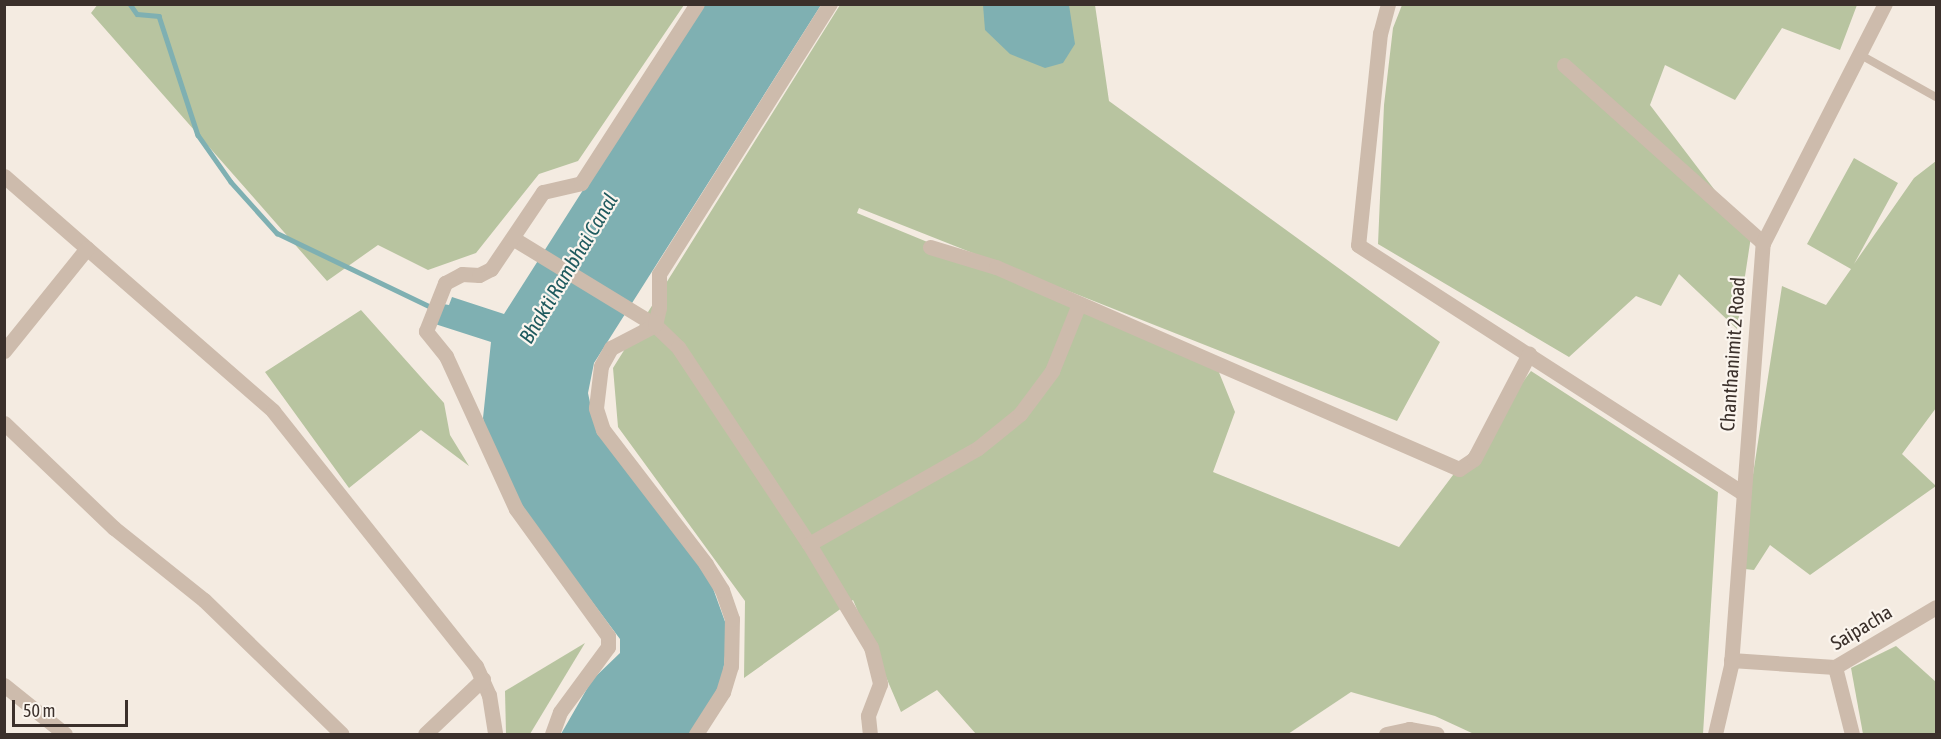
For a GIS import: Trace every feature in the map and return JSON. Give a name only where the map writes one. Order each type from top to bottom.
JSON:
[{"type":"street","points":[[552,735],[560,712],[608,647],[608,636],[516,509],[446,356],[427,333],[446,283],[462,274],[486,273],[514,238],[543,192],[581,183],[697,4]]},
{"type":"street","points":[[655,325],[659,274],[830,4]]},
{"type":"street","points":[[1388,4],[1380,33],[1358,244],[1743,493]]},
{"type":"street","name":"Chanthanimit 2 Road","points":[[1715,735],[1731,660],[1763,243],[1885,4]]},
{"type":"street","points":[[1564,65],[1763,243]]},
{"type":"street","points":[[4,176],[273,411],[483,679],[495,719],[495,735]]},
{"type":"street","points":[[514,238],[637,317],[655,325],[678,348],[809,544],[871,647],[880,669],[876,702],[868,717],[870,735]]},
{"type":"street","points":[[930,247],[996,267],[1459,469],[1474,459],[1529,354]]},
{"type":"street","points":[[4,351],[87,248]]},
{"type":"street","points":[[809,544],[978,448],[1020,414],[1052,371],[1079,304]]},
{"type":"street","points":[[655,325],[608,351],[601,366],[596,408],[603,429],[706,564],[722,590],[732,619],[731,666],[723,692],[696,735]]},
{"type":"street","points":[[4,423],[114,528],[204,600],[342,735]]},
{"type":"street","name":"Saipacha","points":[[1731,660],[1835,668],[1936,607]]},
{"type":"street","points":[[1835,668],[1852,735]]},
{"type":"street","points":[[425,735],[483,679]]},
{"type":"street","points":[[4,685],[65,735]]},
{"type":"street","points":[[1386,735],[1409,729],[1437,735]]},
{"type":"lane","points":[[1860,54],[1936,97]]},
{"type":"green space","points":[[98,4],[684,5],[578,161],[539,174],[476,253],[428,270],[378,245],[327,281],[91,13]]},
{"type":"green space","points":[[840,5],[1095,5],[1109,101],[1440,342],[1397,421],[859,208],[857,213],[1214,360],[1235,412],[1213,472],[1399,547],[1531,371],[1718,492],[1703,734],[1474,734],[1435,716],[1351,692],[1288,734],[976,734],[937,690],[901,712],[853,600],[744,678],[745,601],[618,427],[613,368]]},
{"type":"green space","points":[[1402,5],[1857,5],[1840,50],[1782,28],[1735,100],[1665,65],[1650,105],[1720,197],[1752,230],[1737,329],[1679,274],[1661,306],[1636,296],[1569,357],[1378,244],[1384,105],[1393,28]]},
{"type":"green space","points":[[1854,158],[1898,183],[1854,264],[1914,178],[1936,161],[1936,408],[1902,454],[1936,486],[1810,575],[1770,545],[1754,570],[1745,569],[1750,494],[1782,286],[1826,305],[1851,269],[1807,244]]},
{"type":"green space","points":[[361,310],[444,403],[450,435],[469,466],[421,430],[349,488],[265,372]]},
{"type":"green space","points":[[585,643],[530,734],[506,734],[505,691]]},
{"type":"green space","points":[[1896,646],[1936,682],[1936,734],[1863,734],[1851,668]]},
{"type":"water","name":"Bhakti Rambhai Canal","points":[[701,5],[821,5],[594,363],[588,393],[594,422],[710,580],[728,630],[722,682],[689,734],[561,734],[592,680],[620,653],[620,639],[519,504],[487,440],[483,418],[491,342],[435,324],[443,304],[449,305],[452,297],[504,314]]},
{"type":"water","points":[[983,5],[1069,5],[1075,44],[1063,63],[1045,68],[1010,54],[985,30]]},
{"type":"waterway","points":[[130,4],[137,14],[159,16],[198,135],[231,182],[277,233],[431,307]]}]
